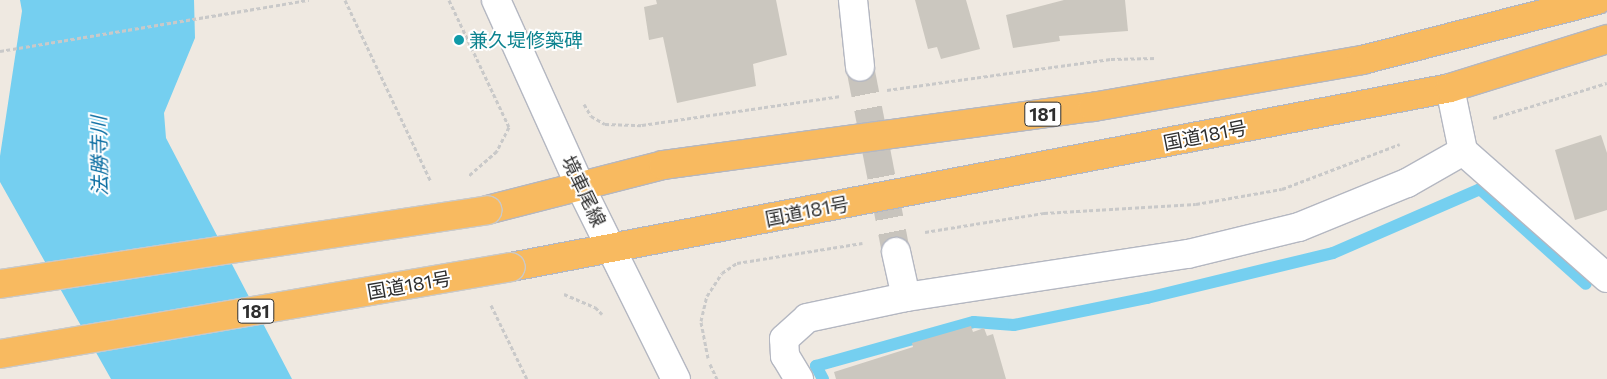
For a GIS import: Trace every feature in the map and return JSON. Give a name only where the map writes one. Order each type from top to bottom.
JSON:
[{"type":"highway","name":"181","points":[[0,284],[486,210],[579,184],[663,165],[1093,107],[1342,63],[1597,0]]},
{"type":"highway","name":"国道181号","points":[[0,354],[612,249],[1450,88],[1607,39]]},
{"type":"street","name":"境車尾線","points":[[496,0],[579,184],[676,379]]},
{"type":"street","points":[[854,0],[860,67]]},
{"type":"street","points":[[1450,88],[1463,151],[1607,278]]},
{"type":"street","points":[[799,379],[785,356],[784,339],[806,318],[906,297],[1188,254],[1299,227],[1407,183],[1463,151]]},
{"type":"street","points":[[896,252],[906,297]]},
{"type":"path","points":[[0,51],[308,0]]},
{"type":"path","points":[[449,0],[509,127],[497,151],[468,176]]},
{"type":"path","points":[[884,90],[1111,59],[1161,58]]},
{"type":"path","points":[[1493,118],[1607,83]]},
{"type":"path","points":[[583,102],[592,116],[605,124],[642,125],[845,96]]},
{"type":"path","points":[[920,233],[1044,213],[1196,204],[1282,189],[1404,142]]},
{"type":"path","points":[[717,379],[707,356],[700,321],[707,296],[722,273],[737,262],[872,241]]},
{"type":"path","points":[[555,294],[564,294],[595,307],[605,317]]},
{"type":"water","name":"法勝寺川","points":[[20,0],[194,0],[195,38],[164,113],[166,138],[292,379],[111,379],[0,182],[0,156],[22,11]]},
{"type":"building","points":[[656,0],[776,0],[787,55],[753,64],[756,86],[677,103],[663,37],[649,40],[644,7],[657,4]]},
{"type":"building","points":[[915,0],[966,0],[980,49],[941,59],[937,47],[928,49]]},
{"type":"building","points":[[1064,0],[1125,0],[1128,31],[1059,36],[1060,41],[1013,48],[1006,15]]},
{"type":"building","points":[[1601,135],[1607,153],[1607,210],[1575,220],[1555,150]]},
{"type":"building","points":[[971,326],[973,332],[984,328],[987,336],[993,334],[1006,379],[836,379],[834,372],[913,347],[912,343]]},
{"type":"waterway","points":[[823,379],[816,366],[974,322],[1014,325],[1147,298],[1333,253],[1480,189],[1586,284]]},
{"type":"tunnel","points":[[860,67],[896,252]]},
{"type":"place","name":"兼久堤修築碑","points":[[459,40]]}]
